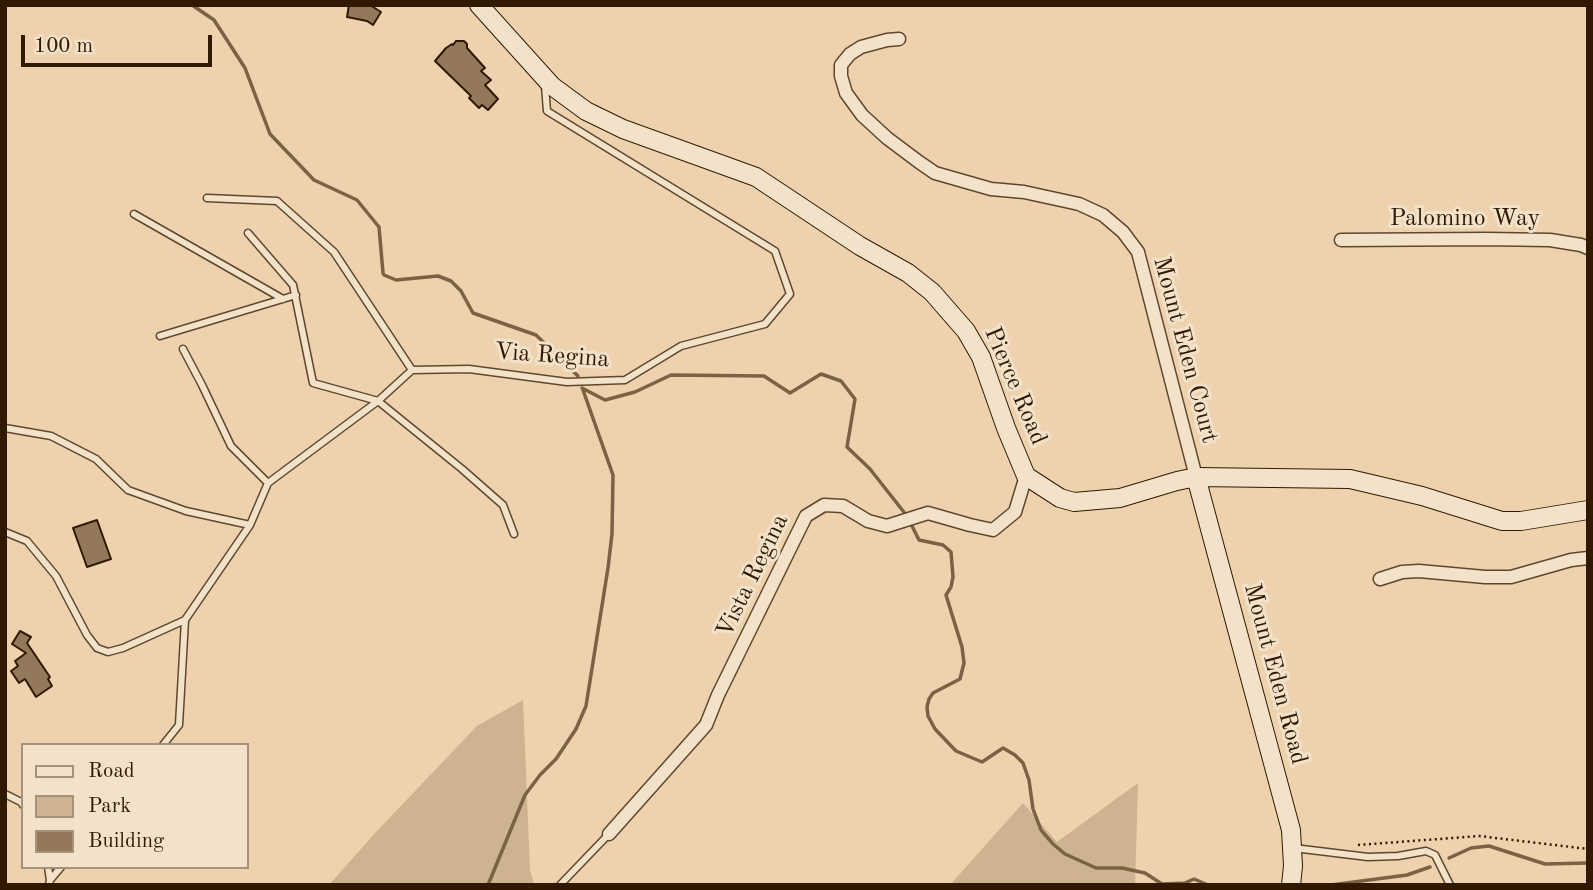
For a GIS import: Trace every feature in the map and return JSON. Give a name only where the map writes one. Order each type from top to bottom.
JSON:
[{"type":"street","name":"Pierce Road","points":[[479,5],[552,86],[586,111],[623,128],[756,177],[860,246],[908,273],[932,292],[966,331],[981,357],[1026,476],[1059,498],[1074,502],[1120,498],[1196,477],[1350,479],[1422,496],[1502,521],[1521,521],[1588,510]]},
{"type":"street","name":"Mount Eden Court","points":[[898,39],[873,42],[861,47],[850,54],[841,65],[846,93],[862,115],[887,138],[935,173],[991,189],[1024,192],[1080,204],[1103,215],[1124,232],[1138,252],[1196,477]]},
{"type":"street","name":"Palomino Way","points":[[1341,240],[1550,240],[1588,248]]},
{"type":"street","name":"Vista Regina","points":[[609,834],[706,725],[718,695],[806,516],[824,505],[843,506],[868,521],[887,526],[928,513],[993,530],[1015,512],[1026,476]]},
{"type":"street","name":"Mount Eden Road","points":[[1196,477],[1291,830],[1292,885]]},
{"type":"street","points":[[1380,579],[1391,574],[1419,571],[1511,577],[1571,560],[1588,558]]},
{"type":"lane","name":"Via Regina","points":[[412,370],[469,369],[567,382],[625,380],[681,346],[765,324],[790,295],[775,251],[547,111],[545,77]]},
{"type":"lane","points":[[165,743],[179,725],[185,621],[250,525],[268,483],[378,401],[412,370],[334,252],[277,201],[207,198]]},
{"type":"lane","points":[[134,214],[283,299]]},
{"type":"lane","points":[[248,233],[293,285],[313,383],[378,401],[503,505],[514,534]]},
{"type":"lane","points":[[160,335],[296,295]]},
{"type":"lane","points":[[183,349],[231,446],[268,483]]},
{"type":"lane","points":[[5,428],[51,436],[96,459],[128,490],[186,511],[250,525]]},
{"type":"lane","points":[[5,532],[27,541],[56,576],[87,635],[97,648],[108,652],[123,648],[185,621]]},
{"type":"lane","points":[[5,794],[21,802]]},
{"type":"lane","points":[[560,885],[609,834]]},
{"type":"lane","points":[[1292,848],[1368,857],[1426,851],[1436,855],[1450,885]]},
{"type":"path","points":[[1357,845],[1479,836],[1588,849]]},
{"type":"green space","points":[[523,700],[530,870],[534,885],[329,885],[477,726]]},
{"type":"green space","points":[[1138,783],[1135,885],[950,885],[1023,803],[1057,842]]},
{"type":"building","points":[[349,5],[370,5],[381,12],[373,25],[347,17]]},
{"type":"building","points":[[456,41],[464,41],[467,44],[467,48],[485,68],[481,71],[491,80],[485,85],[498,99],[488,110],[482,105],[479,108],[469,98],[471,96],[435,61]]},
{"type":"building","points":[[97,520],[111,559],[87,567],[73,528]]},
{"type":"building","points":[[20,631],[31,637],[27,643],[50,677],[48,679],[52,686],[36,697],[25,679],[19,683],[11,671],[18,666],[15,661],[26,653],[12,644]]},
{"type":"waterway","points":[[192,5],[214,20],[245,68],[270,134],[314,180],[357,200],[379,227],[384,275],[396,280],[438,276],[451,281],[461,291],[473,313],[536,335],[578,376]]},
{"type":"waterway","points":[[582,388],[605,400],[635,392],[671,375],[764,376],[790,393],[821,374],[841,381],[855,399],[847,447],[870,469],[907,516]]},
{"type":"waterway","points":[[488,885],[525,795],[556,759],[576,729],[586,706],[612,534],[613,475],[583,390]]},
{"type":"waterway","points":[[910,522],[919,540],[943,545],[951,552],[953,577],[946,595],[962,647],[964,663],[960,679],[933,693],[929,699],[928,716],[935,729],[956,751],[982,762],[1003,748],[1015,755],[1023,763],[1029,780],[1033,809],[1041,830],[1065,854],[1096,868],[1122,868],[1145,873],[1162,884],[1185,885]]},
{"type":"waterway","points":[[1449,858],[1471,848],[1489,846],[1545,864],[1588,863]]},
{"type":"waterway","points":[[1331,885],[1407,875],[1430,867]]},
{"type":"waterway","points":[[1185,883],[1194,879],[1208,885]]}]
